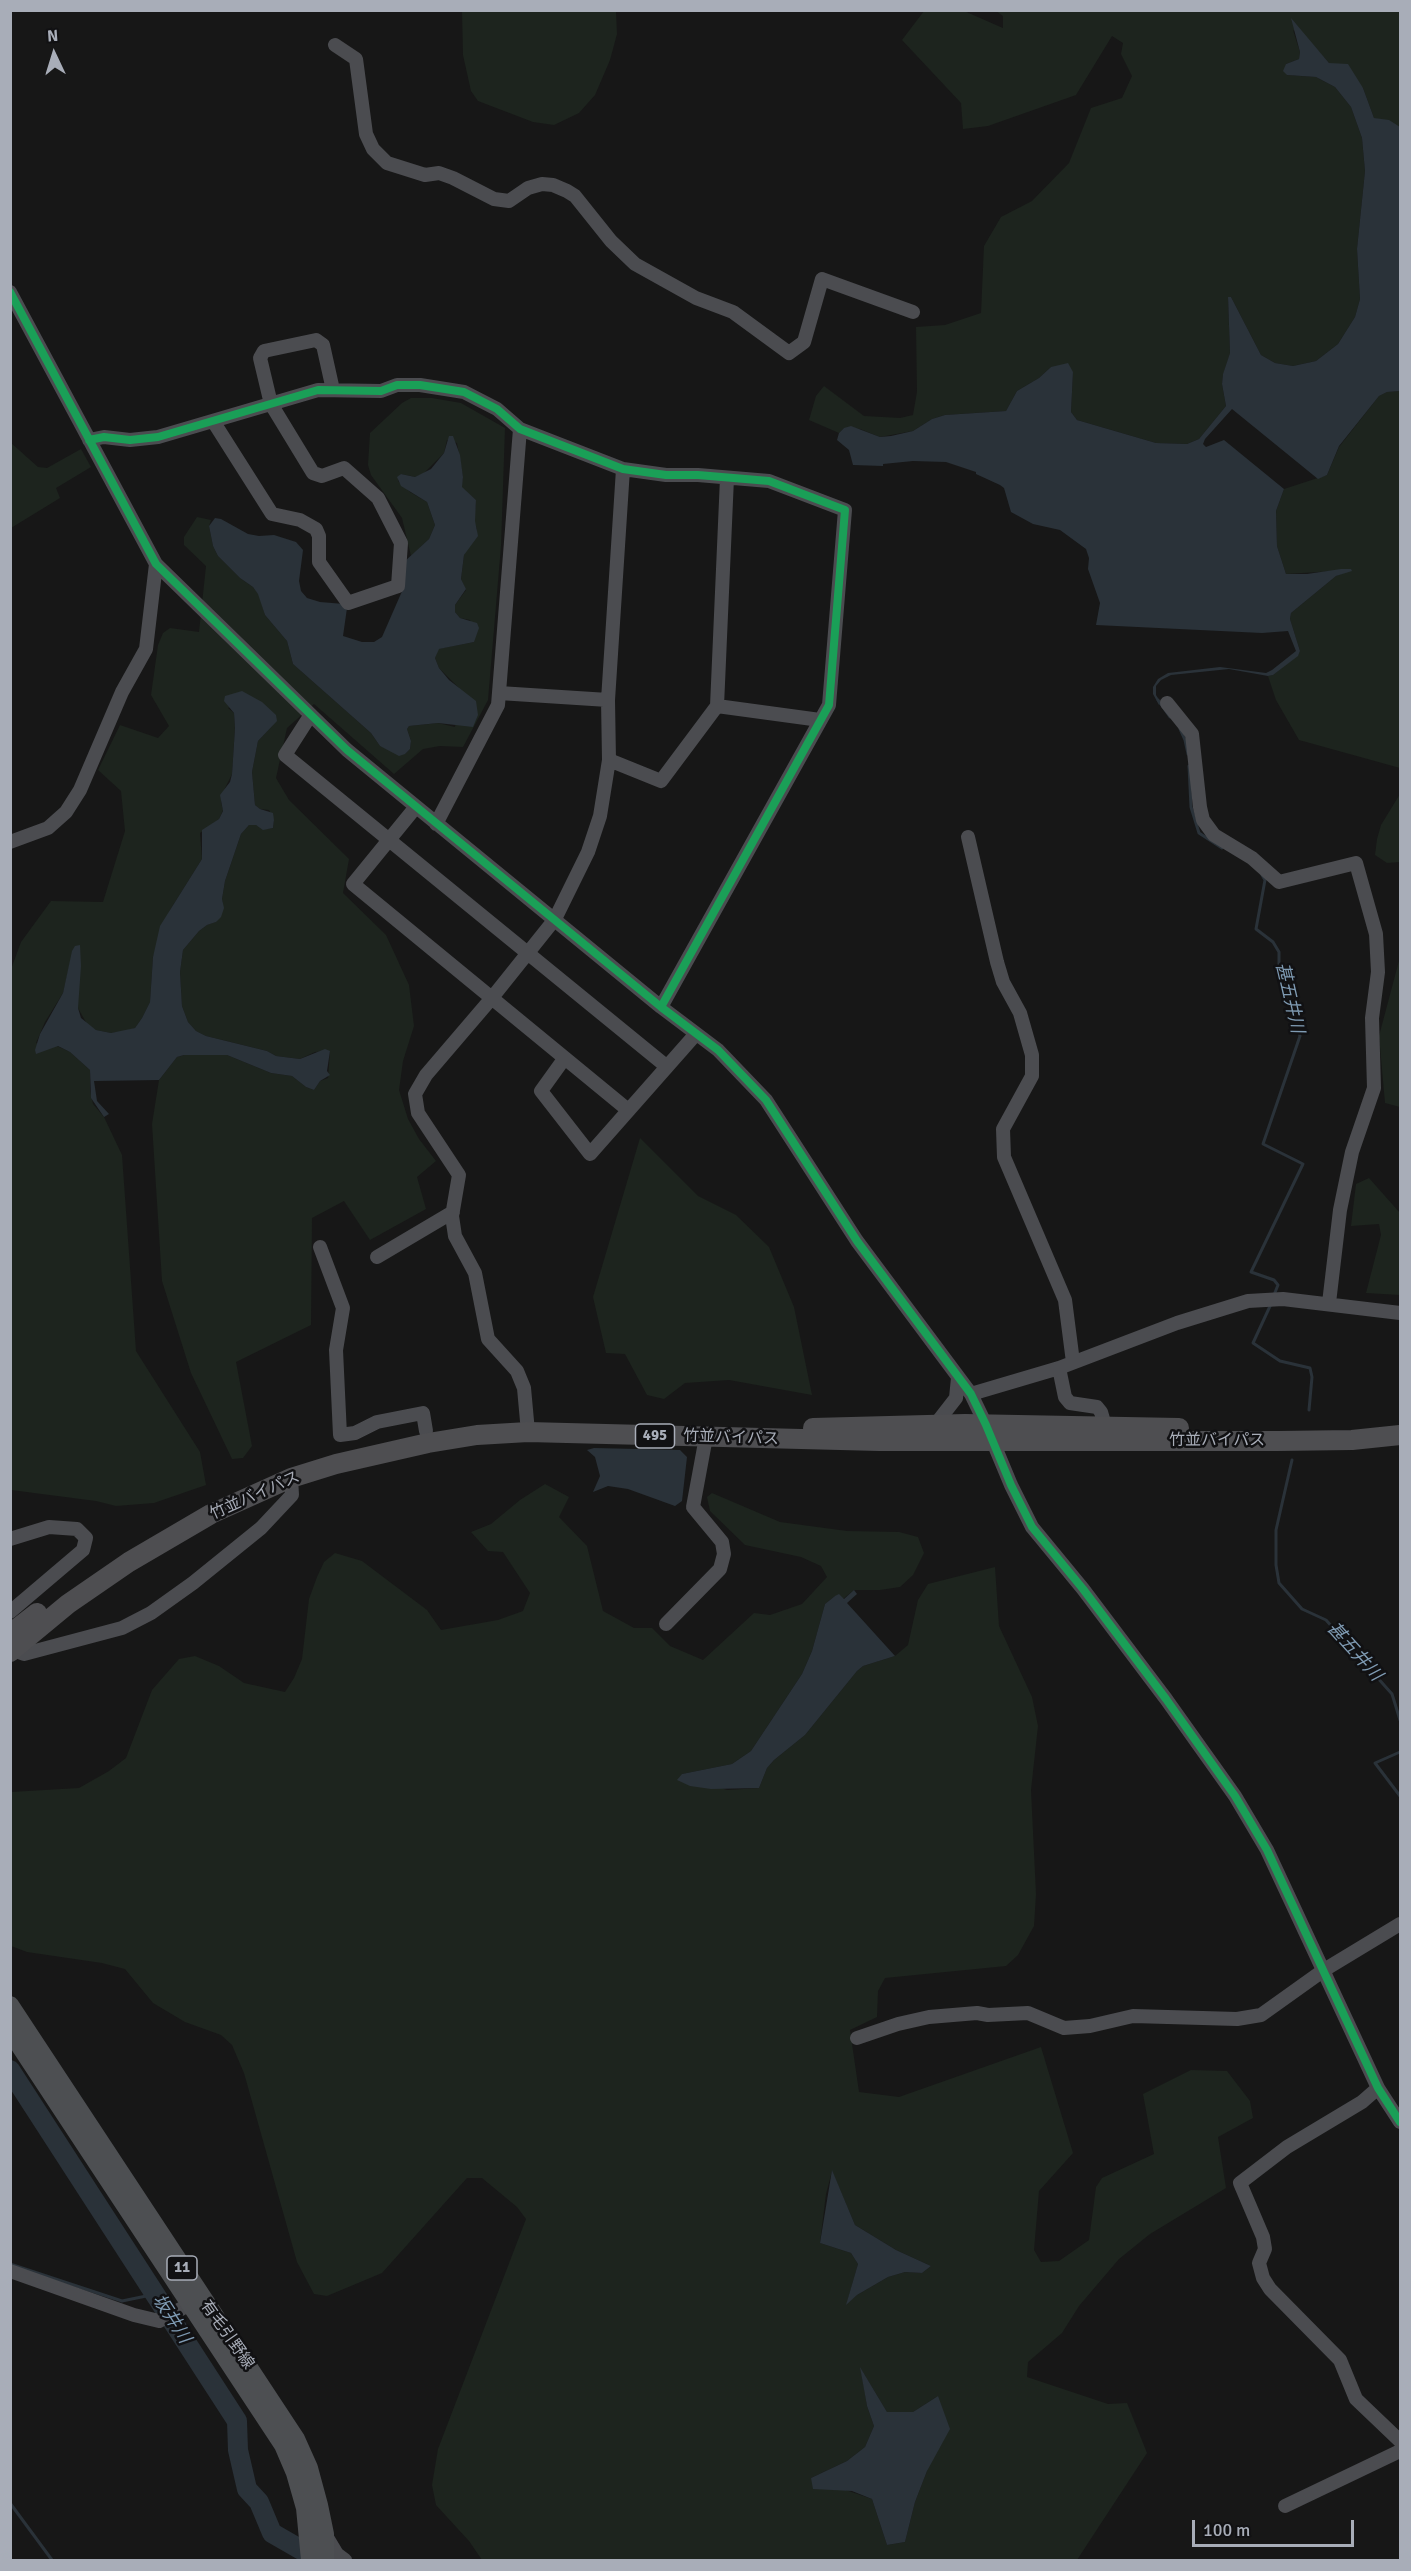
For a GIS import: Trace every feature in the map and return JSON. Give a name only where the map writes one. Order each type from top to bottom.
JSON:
[{"type":"highway","name":"竹並バイパス","points":[[11,1647],[59,1596],[126,1551],[206,1503],[244,1484],[344,1449],[426,1431],[646,1422],[810,1428],[934,1425],[989,1433],[1278,1441],[1352,1440],[1401,1435]]},
{"type":"highway","name":"竹並バイパス","points":[[11,1647],[129,1562],[211,1514],[291,1478],[336,1464],[428,1443],[528,1427],[802,1441],[1105,1426],[1339,1428],[1401,1423]]},
{"type":"main road","name":"有毛引野線","points":[[10,2005],[190,2304]]},
{"type":"main road","name":"有毛引野線","points":[[10,2031],[283,2445],[295,2473],[305,2508],[321,2544],[310,2560]]},
{"type":"street","points":[[335,45],[356,58],[366,134],[373,149],[387,163],[424,175],[439,173],[494,199],[509,201],[528,188],[553,184],[575,196],[611,242],[635,264],[696,298],[733,312],[789,353],[804,342],[822,279],[913,312]]},
{"type":"street","points":[[10,292],[156,564],[310,716],[415,808],[555,919],[695,1035],[718,1050],[766,1100],[857,1240],[970,1394],[1032,1527],[1152,1680],[1235,1796],[1267,1850],[1378,2088],[1401,2122]]},
{"type":"street","points":[[213,421],[272,514],[300,520],[316,529],[320,536],[318,562],[348,603],[398,586],[401,543],[378,498],[344,468],[322,476],[313,473],[271,404],[260,358],[264,351],[316,340],[323,345],[333,390]]},
{"type":"street","points":[[89,440],[104,437],[130,440],[158,437],[302,393],[333,390],[381,391],[397,385],[420,385],[464,392],[497,409],[520,429],[623,469],[666,475],[769,481],[845,510],[829,705],[661,1007]]},
{"type":"street","points":[[436,824],[498,705],[520,429]]},
{"type":"street","points":[[528,1427],[524,1388],[518,1371],[488,1339],[475,1273],[455,1236],[453,1212],[459,1175],[418,1113],[415,1094],[426,1075],[555,919],[588,852],[600,816],[609,760],[608,700],[623,469]]},
{"type":"street","points":[[609,760],[662,781],[717,706],[727,478]]},
{"type":"street","points":[[10,842],[48,828],[66,812],[80,790],[122,692],[146,648],[156,564]]},
{"type":"street","points":[[499,693],[608,700]]},
{"type":"street","points":[[1167,703],[1192,734],[1200,807],[1203,820],[1214,835],[1252,858],[1279,882],[1356,863],[1376,934],[1378,972],[1372,1018],[1374,1088],[1352,1152],[1345,1186],[1329,1303]]},
{"type":"street","points":[[717,706],[820,720]]},
{"type":"street","points":[[310,716],[285,755],[666,1066]]},
{"type":"street","points":[[415,808],[353,884],[628,1110]]},
{"type":"street","points":[[968,837],[997,962],[1003,982],[1020,1013],[1032,1055],[1032,1076],[1004,1129],[1004,1157],[1065,1300],[1073,1362]]},
{"type":"street","points":[[564,1059],[541,1091],[590,1154],[695,1035]]},
{"type":"street","points":[[377,1257],[453,1212]]},
{"type":"street","points":[[320,1247],[343,1308],[336,1350],[340,1435],[355,1433],[377,1422],[423,1413],[426,1431]]},
{"type":"street","points":[[970,1394],[1059,1368],[1177,1323],[1248,1301],[1283,1299],[1401,1313]]},
{"type":"street","points":[[1059,1368],[1065,1396],[1070,1403],[1097,1407],[1105,1426]]},
{"type":"street","points":[[934,1425],[956,1398],[958,1377]]},
{"type":"street","points":[[666,1624],[720,1569],[724,1554],[722,1542],[693,1507],[706,1437]]},
{"type":"street","points":[[11,1647],[24,1654],[122,1628],[151,1613],[193,1583],[261,1528],[292,1495],[291,1478]]},
{"type":"street","points":[[10,1539],[49,1527],[77,1529],[86,1538],[83,1550],[10,1612]]},
{"type":"street","points":[[857,2038],[898,2024],[929,2017],[977,2013],[988,2015],[1028,2013],[1064,2028],[1090,2026],[1133,2016],[1237,2019],[1261,2015],[1324,1971],[1401,1924]]},
{"type":"street","points":[[1378,2088],[1362,2102],[1287,2147],[1240,2183],[1263,2237],[1265,2249],[1259,2263],[1270,2289],[1340,2360],[1356,2399],[1401,2441]]},
{"type":"street","points":[[10,2271],[134,2315],[159,2321],[190,2304]]},
{"type":"street","points":[[1285,2506],[1401,2451]]},
{"type":"street","points":[[321,2544],[345,2560]]},
{"type":"shaded area","points":[[462,11],[616,11],[617,34],[610,60],[595,95],[579,113],[554,125],[533,122],[478,101],[471,91],[463,55]]},
{"type":"shaded area","points":[[924,11],[964,11],[1003,28],[1003,16],[996,11],[1400,11],[1400,133],[1399,127],[1374,118],[1363,88],[1329,63],[1314,46],[1293,30],[1300,52],[1299,59],[1286,64],[1287,75],[1316,77],[1335,87],[1351,107],[1362,138],[1365,171],[1357,249],[1360,299],[1355,317],[1338,344],[1316,361],[1293,366],[1275,363],[1261,355],[1231,297],[1228,298],[1230,353],[1222,384],[1226,406],[1199,439],[1187,444],[1156,443],[1077,420],[1071,412],[1073,372],[1051,367],[1039,378],[1017,391],[1006,411],[945,415],[932,419],[913,431],[880,437],[860,429],[844,428],[839,433],[809,420],[816,396],[824,386],[864,416],[900,418],[913,415],[917,392],[916,327],[945,325],[981,313],[984,246],[1001,217],[1032,201],[1069,163],[1091,108],[1122,98],[1132,76],[1121,54],[1123,43],[1112,36],[1076,95],[988,126],[963,129],[961,103],[902,40]]},
{"type":"shaded area","points":[[1291,18],[1329,63],[1348,64],[1363,88],[1374,118],[1389,120],[1400,127],[1400,391],[1387,392],[1379,396],[1339,446],[1327,475],[1318,479],[1232,409],[1205,439],[1203,444],[1206,447],[1224,440],[1284,489],[1276,511],[1277,546],[1286,574],[1307,574],[1341,569],[1352,571],[1336,576],[1291,613],[1290,619],[1300,651],[1298,656],[1273,675],[1229,669],[1171,675],[1161,680],[1156,686],[1156,695],[1161,703],[1159,705],[1153,694],[1153,687],[1158,679],[1168,673],[1220,667],[1266,673],[1272,670],[1296,651],[1288,631],[1262,633],[1096,625],[1100,603],[1088,569],[1089,558],[1086,549],[1060,530],[1033,524],[1011,512],[1004,488],[1000,485],[976,472],[946,462],[913,461],[883,464],[883,466],[853,465],[849,450],[837,440],[844,428],[851,426],[880,437],[891,436],[913,431],[932,419],[945,415],[1006,411],[1017,391],[1039,378],[1051,367],[1068,363],[1073,372],[1071,412],[1077,420],[1156,443],[1187,444],[1199,439],[1226,406],[1222,384],[1230,353],[1228,297],[1231,297],[1261,355],[1275,363],[1293,366],[1316,361],[1338,344],[1355,317],[1360,299],[1357,249],[1365,171],[1362,138],[1351,107],[1335,87],[1316,77],[1287,75],[1283,71],[1286,64],[1299,59],[1300,52]]},
{"type":"shaded area","points":[[1400,391],[1400,768],[1299,740],[1276,700],[1268,676],[1273,675],[1300,651],[1290,619],[1291,613],[1336,576],[1351,570],[1286,574],[1277,546],[1276,511],[1284,489],[1327,475],[1339,447],[1379,396],[1387,392]]},
{"type":"shaded area","points":[[411,398],[432,398],[461,403],[505,428],[501,546],[488,700],[463,747],[440,746],[423,749],[394,774],[314,704],[287,728],[276,778],[289,800],[349,859],[343,893],[386,935],[409,985],[414,1026],[403,1061],[399,1090],[408,1119],[419,1139],[436,1161],[417,1177],[426,1209],[370,1240],[344,1201],[312,1218],[311,1325],[236,1362],[252,1446],[243,1458],[232,1459],[191,1373],[162,1281],[152,1124],[159,1080],[177,1057],[184,1055],[227,1055],[271,1073],[292,1076],[314,1090],[320,1081],[328,1078],[330,1051],[315,1052],[300,1059],[276,1056],[267,1051],[206,1036],[196,1031],[188,1022],[182,1006],[180,972],[183,950],[199,931],[216,922],[223,908],[225,881],[241,834],[249,825],[273,828],[274,820],[269,810],[260,809],[255,805],[252,772],[258,741],[273,725],[257,701],[252,698],[228,708],[234,713],[235,728],[232,774],[221,802],[223,810],[219,819],[200,833],[202,859],[170,910],[153,957],[150,1002],[142,1018],[135,1028],[123,1032],[111,1033],[96,1030],[87,1024],[78,1008],[71,959],[63,993],[45,1022],[36,1043],[57,1046],[70,1052],[90,1070],[93,1104],[104,1117],[122,1155],[136,1351],[200,1452],[206,1485],[154,1503],[116,1506],[96,1501],[11,1490],[10,972],[21,942],[51,901],[103,902],[125,831],[121,791],[98,770],[120,725],[158,738],[169,726],[151,695],[158,645],[163,633],[170,628],[199,632],[206,566],[184,545],[184,537],[197,517],[211,520],[209,526],[213,546],[218,556],[259,594],[265,615],[287,641],[293,664],[371,733],[380,746],[405,754],[410,749],[411,741],[407,729],[409,726],[438,723],[455,727],[459,688],[439,668],[435,658],[438,649],[474,642],[470,620],[460,618],[455,612],[455,605],[466,590],[461,579],[464,555],[477,529],[474,521],[476,500],[461,487],[463,477],[457,443],[447,440],[444,453],[423,474],[415,477],[401,474],[398,481],[410,492],[427,502],[435,525],[429,539],[411,556],[402,518],[371,475],[368,465],[370,433],[402,403]]},
{"type":"shaded area","points":[[449,436],[453,436],[460,455],[462,487],[476,500],[475,521],[478,536],[464,555],[461,579],[466,589],[455,605],[455,612],[460,618],[477,623],[479,628],[474,642],[439,649],[435,658],[439,668],[449,680],[476,701],[478,715],[473,727],[438,723],[409,726],[407,729],[411,741],[410,749],[399,756],[380,746],[371,733],[293,664],[287,641],[265,615],[258,594],[218,556],[213,546],[209,526],[215,518],[221,519],[248,534],[274,535],[296,542],[303,550],[299,581],[301,591],[307,598],[320,602],[344,604],[347,608],[343,636],[362,642],[374,642],[382,637],[403,589],[404,562],[429,539],[435,525],[427,502],[401,486],[397,477],[401,474],[415,477],[431,469],[444,453]]},
{"type":"shaded area","points":[[10,442],[38,467],[47,468],[81,449],[91,467],[56,488],[60,498],[11,528]]},
{"type":"shaded area","points":[[242,691],[262,702],[276,715],[277,721],[258,741],[252,772],[255,805],[273,813],[273,828],[263,830],[256,825],[249,825],[241,834],[225,881],[222,899],[224,908],[221,917],[199,931],[183,950],[180,972],[182,1006],[188,1022],[196,1031],[206,1036],[267,1051],[276,1056],[300,1059],[325,1049],[330,1051],[327,1071],[330,1075],[320,1081],[314,1090],[292,1076],[271,1073],[227,1055],[184,1055],[177,1057],[159,1080],[94,1081],[97,1101],[109,1114],[104,1117],[91,1098],[90,1070],[70,1052],[58,1046],[36,1054],[40,1034],[63,993],[72,951],[75,946],[80,945],[78,1008],[81,1018],[96,1030],[111,1033],[135,1028],[142,1018],[150,1002],[153,957],[160,926],[202,859],[202,830],[219,819],[223,811],[220,795],[230,782],[232,774],[235,728],[234,713],[224,701],[225,696]]},
{"type":"shaded area","points":[[1400,794],[1400,862],[1387,863],[1375,855],[1377,839],[1381,825]]},
{"type":"shaded area","points":[[1400,957],[1400,1107],[1385,1103],[1379,1036]]},
{"type":"shaded area","points":[[640,1138],[698,1196],[736,1215],[769,1247],[794,1307],[812,1395],[729,1380],[685,1383],[664,1399],[647,1395],[625,1354],[606,1353],[593,1297]]},
{"type":"shaded area","points":[[1369,1178],[1400,1213],[1400,1295],[1366,1293],[1381,1235],[1379,1224],[1351,1226],[1356,1184]]},
{"type":"shaded area","points":[[594,1448],[680,1450],[687,1457],[682,1501],[675,1506],[628,1489],[608,1486],[593,1492],[600,1476],[595,1457],[587,1450]]},
{"type":"shaded area","points":[[545,1484],[569,1497],[559,1517],[587,1546],[603,1611],[634,1628],[652,1628],[670,1646],[703,1660],[754,1613],[770,1615],[802,1604],[827,1577],[821,1566],[801,1557],[745,1545],[710,1511],[707,1497],[712,1493],[780,1522],[847,1531],[899,1532],[918,1537],[924,1553],[913,1575],[900,1587],[854,1590],[843,1599],[835,1596],[825,1604],[812,1651],[802,1674],[751,1751],[732,1764],[682,1774],[727,1790],[759,1788],[767,1768],[805,1735],[857,1671],[863,1666],[895,1656],[908,1645],[918,1600],[928,1584],[995,1567],[999,1626],[1032,1697],[1038,1726],[1031,1790],[1036,1894],[1034,1926],[1018,1955],[1006,1966],[885,1978],[878,1991],[877,2017],[850,2030],[859,2092],[899,2097],[1041,2047],[1073,2153],[1039,2191],[1034,2250],[1041,2262],[1059,2261],[1089,2240],[1096,2187],[1102,2178],[1154,2154],[1143,2094],[1191,2070],[1227,2071],[1250,2101],[1253,2118],[1218,2137],[1226,2188],[1150,2234],[1119,2259],[1079,2306],[1062,2333],[1028,2362],[1027,2377],[1108,2404],[1127,2403],[1147,2453],[1077,2560],[482,2560],[469,2541],[436,2505],[432,2485],[438,2449],[526,2219],[517,2207],[482,2178],[467,2178],[382,2273],[327,2296],[314,2294],[297,2262],[244,2073],[232,2045],[221,2035],[185,2022],[153,2003],[125,1969],[102,1963],[27,1952],[11,1946],[11,1792],[79,1788],[109,1771],[126,1758],[152,1690],[179,1659],[195,1656],[219,1666],[244,1683],[285,1692],[302,1659],[309,1599],[324,1562],[335,1553],[362,1561],[427,1610],[441,1630],[498,1620],[523,1611],[530,1593],[503,1552],[488,1551],[471,1532],[491,1524],[520,1500]],"holes":[[[832,2171],[855,2225],[896,2250],[931,2266],[922,2273],[905,2272],[888,2277],[847,2303],[858,2264],[851,2253],[820,2243],[826,2194]],[[861,2369],[887,2412],[913,2412],[938,2396],[927,2471],[915,2502],[905,2542],[887,2545],[872,2499],[811,2478],[847,2461],[865,2447],[874,2426],[867,2406]]]},
{"type":"shaded area","points":[[854,1590],[857,1594],[847,1603],[895,1656],[863,1666],[857,1671],[805,1735],[767,1768],[759,1788],[711,1789],[690,1786],[677,1780],[682,1774],[732,1764],[751,1751],[802,1674],[812,1651],[825,1604],[839,1594],[844,1599]]},
{"type":"shaded area","points":[[832,2170],[855,2225],[896,2250],[931,2266],[922,2273],[905,2272],[888,2277],[857,2295],[846,2305],[858,2264],[851,2253],[820,2243]]},
{"type":"shaded area","points":[[860,2367],[887,2412],[913,2412],[938,2396],[950,2429],[927,2471],[915,2502],[905,2542],[887,2545],[872,2499],[852,2491],[813,2489],[811,2478],[847,2461],[865,2447],[874,2426],[867,2406]]},
{"type":"waterway","name":"甚五井川","points":[[1158,700],[1170,717]]},
{"type":"waterway","name":"甚五井川","points":[[1180,729],[1188,754]]},
{"type":"waterway","name":"甚五井川","points":[[1189,766],[1191,807],[1199,833],[1222,848]]},
{"type":"waterway","name":"甚五井川","points":[[1262,875],[1265,880],[1256,929],[1273,942],[1279,952],[1279,967],[1300,1036],[1263,1144],[1303,1164],[1251,1272],[1274,1280],[1278,1285],[1274,1295]]},
{"type":"waterway","name":"甚五井川","points":[[1271,1304],[1253,1343],[1280,1361],[1310,1368],[1312,1377],[1309,1410]]},
{"type":"waterway","name":"甚五井川","points":[[1292,1460],[1276,1530],[1276,1565],[1279,1583],[1302,1609],[1326,1620],[1392,1694],[1400,1720]]},
{"type":"waterway","name":"甚五井川","points":[[1400,1752],[1375,1763],[1400,1796]]},
{"type":"waterway","name":"坂井川","points":[[10,2070],[237,2421],[238,2450],[247,2489],[259,2502],[272,2533],[319,2560]]},
{"type":"waterway","points":[[10,2264],[122,2301],[156,2294]]},
{"type":"waterway","points":[[10,2503],[52,2560]]},
{"type":"cycle path","points":[[10,292],[156,564],[347,750],[661,1007],[718,1050],[766,1100],[857,1241],[971,1394],[1032,1527],[1083,1589],[1235,1796],[1267,1850],[1378,2088],[1400,2122]]},
{"type":"cycle path","points":[[89,440],[104,437],[130,440],[158,437],[318,390],[381,391],[397,385],[420,385],[464,392],[497,409],[520,429],[623,469],[666,475],[698,475],[769,481],[845,510],[829,705],[661,1007]]}]
